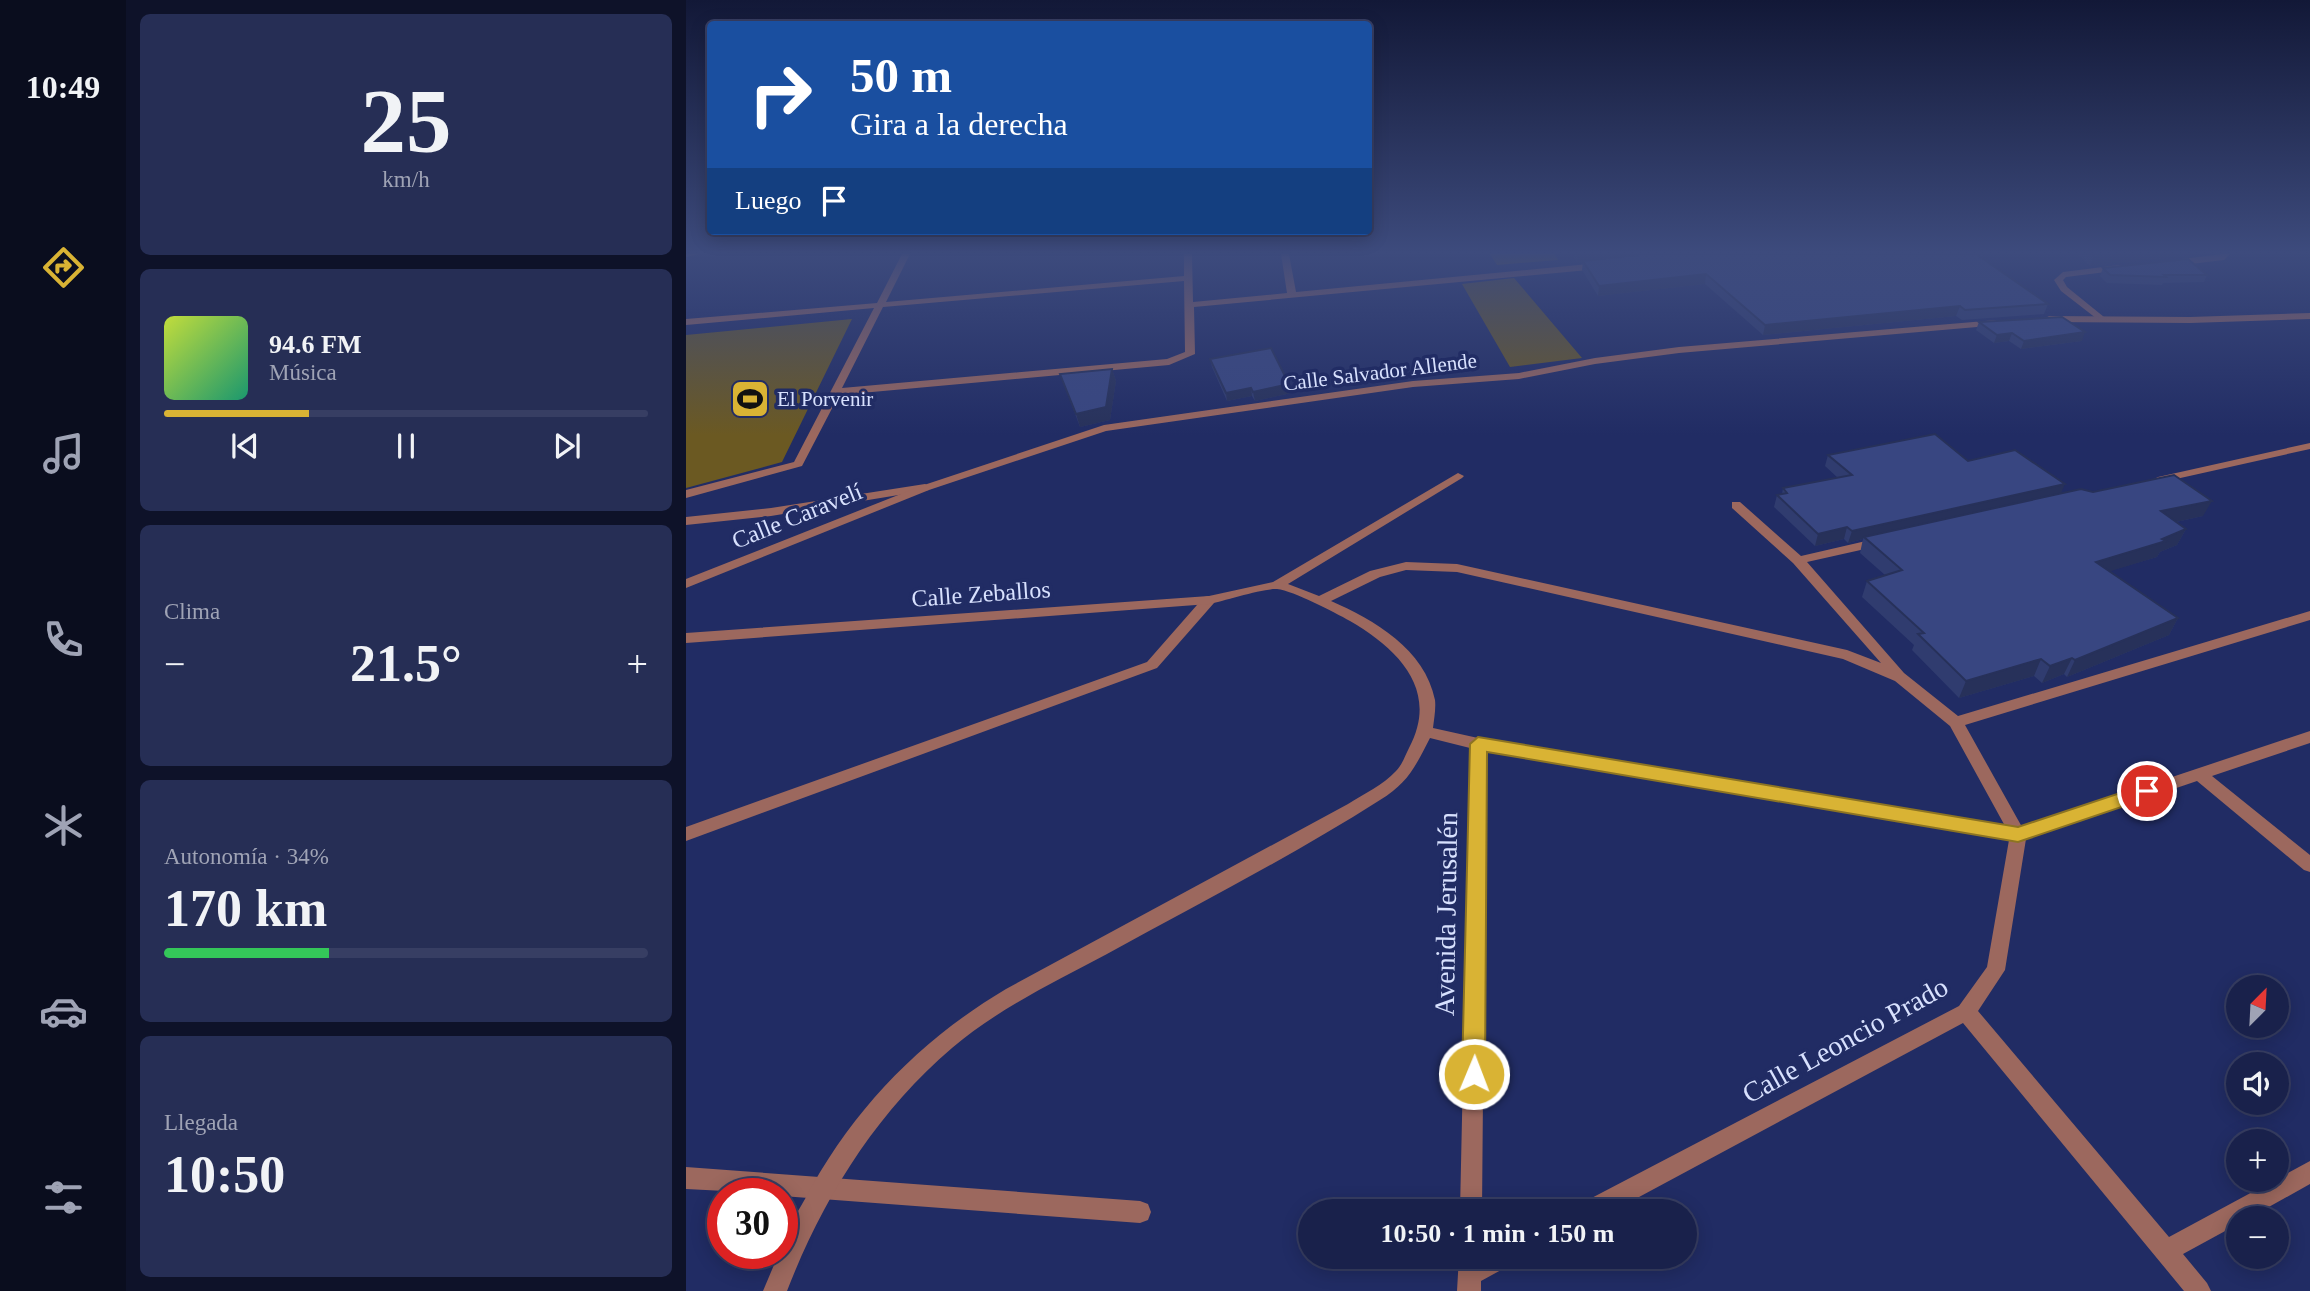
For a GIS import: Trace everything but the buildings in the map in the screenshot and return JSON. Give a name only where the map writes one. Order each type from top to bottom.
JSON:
[{"type":"street","points":[[686,322],[774,314]]},
{"type":"street","points":[[686,494],[797,464],[875,314]]},
{"type":"street","points":[[834,392],[1170,362],[1189,354],[1189,314]]},
{"type":"street","points":[[2095,314],[2101,319]]},
{"type":"street","points":[[2042,320],[2310,316]]},
{"type":"street","name":"Calle Salvador Allende","points":[[925,488],[1104,428],[1413,384],[1520,376],[1595,361],[1679,350],[2015,322]]},
{"type":"street","points":[[2148,482],[2310,446]]},
{"type":"street","points":[[1277,585],[1458,476]]},
{"type":"street","points":[[686,522],[925,488]]},
{"type":"street","name":"Calle Caravelí","points":[[686,584],[925,488]]},
{"type":"street","points":[[1736,505],[1798,560],[1900,677],[1956,722],[2018,835]]},
{"type":"street","points":[[1798,560],[1892,539]]},
{"type":"street","points":[[1323,599],[1375,573],[1406,566],[1457,568],[1847,654],[1900,677]]},
{"type":"street","points":[[775,1291],[791,1248],[821,1188],[863,1126],[927,1056],[993,1005],[1354,809],[1404,772],[1427,733],[1430,699],[1417,667],[1395,645],[1323,599],[1277,585]]},
{"type":"street","name":"Calle Zeballos","points":[[686,638],[1209,600],[1277,585]]},
{"type":"street","points":[[686,834],[1152,666],[1209,600]]},
{"type":"street","points":[[1956,722],[2310,615]]},
{"type":"street","points":[[1427,733],[1478,744],[2018,835],[2310,737]]},
{"type":"street","name":"Avenida Jerusalén","points":[[1471,1199],[1478,744]]},
{"type":"street","points":[[2199,774],[2310,865]]},
{"type":"street","name":"Calle Leoncio Prado","points":[[1613,1199],[1966,1012],[1996,970],[2018,835]]},
{"type":"street","points":[[1966,1012],[2199,1291]]},
{"type":"street","points":[[2168,1251],[2310,1172]]},
{"type":"street","points":[[686,1178],[1140,1212]]},
{"type":"shaded area","points":[[1479,314],[1545,314],[1582,358],[1510,367]]},
{"type":"shaded area","name":"El Porvenir","points":[[852,319],[782,462],[686,488],[686,335]]},
{"type":"place","name":"El Porvenir","points":[[750,399]]},
{"type":"route","points":[[1474,1074],[1478,744],[2018,835],[2147,791]]}]
